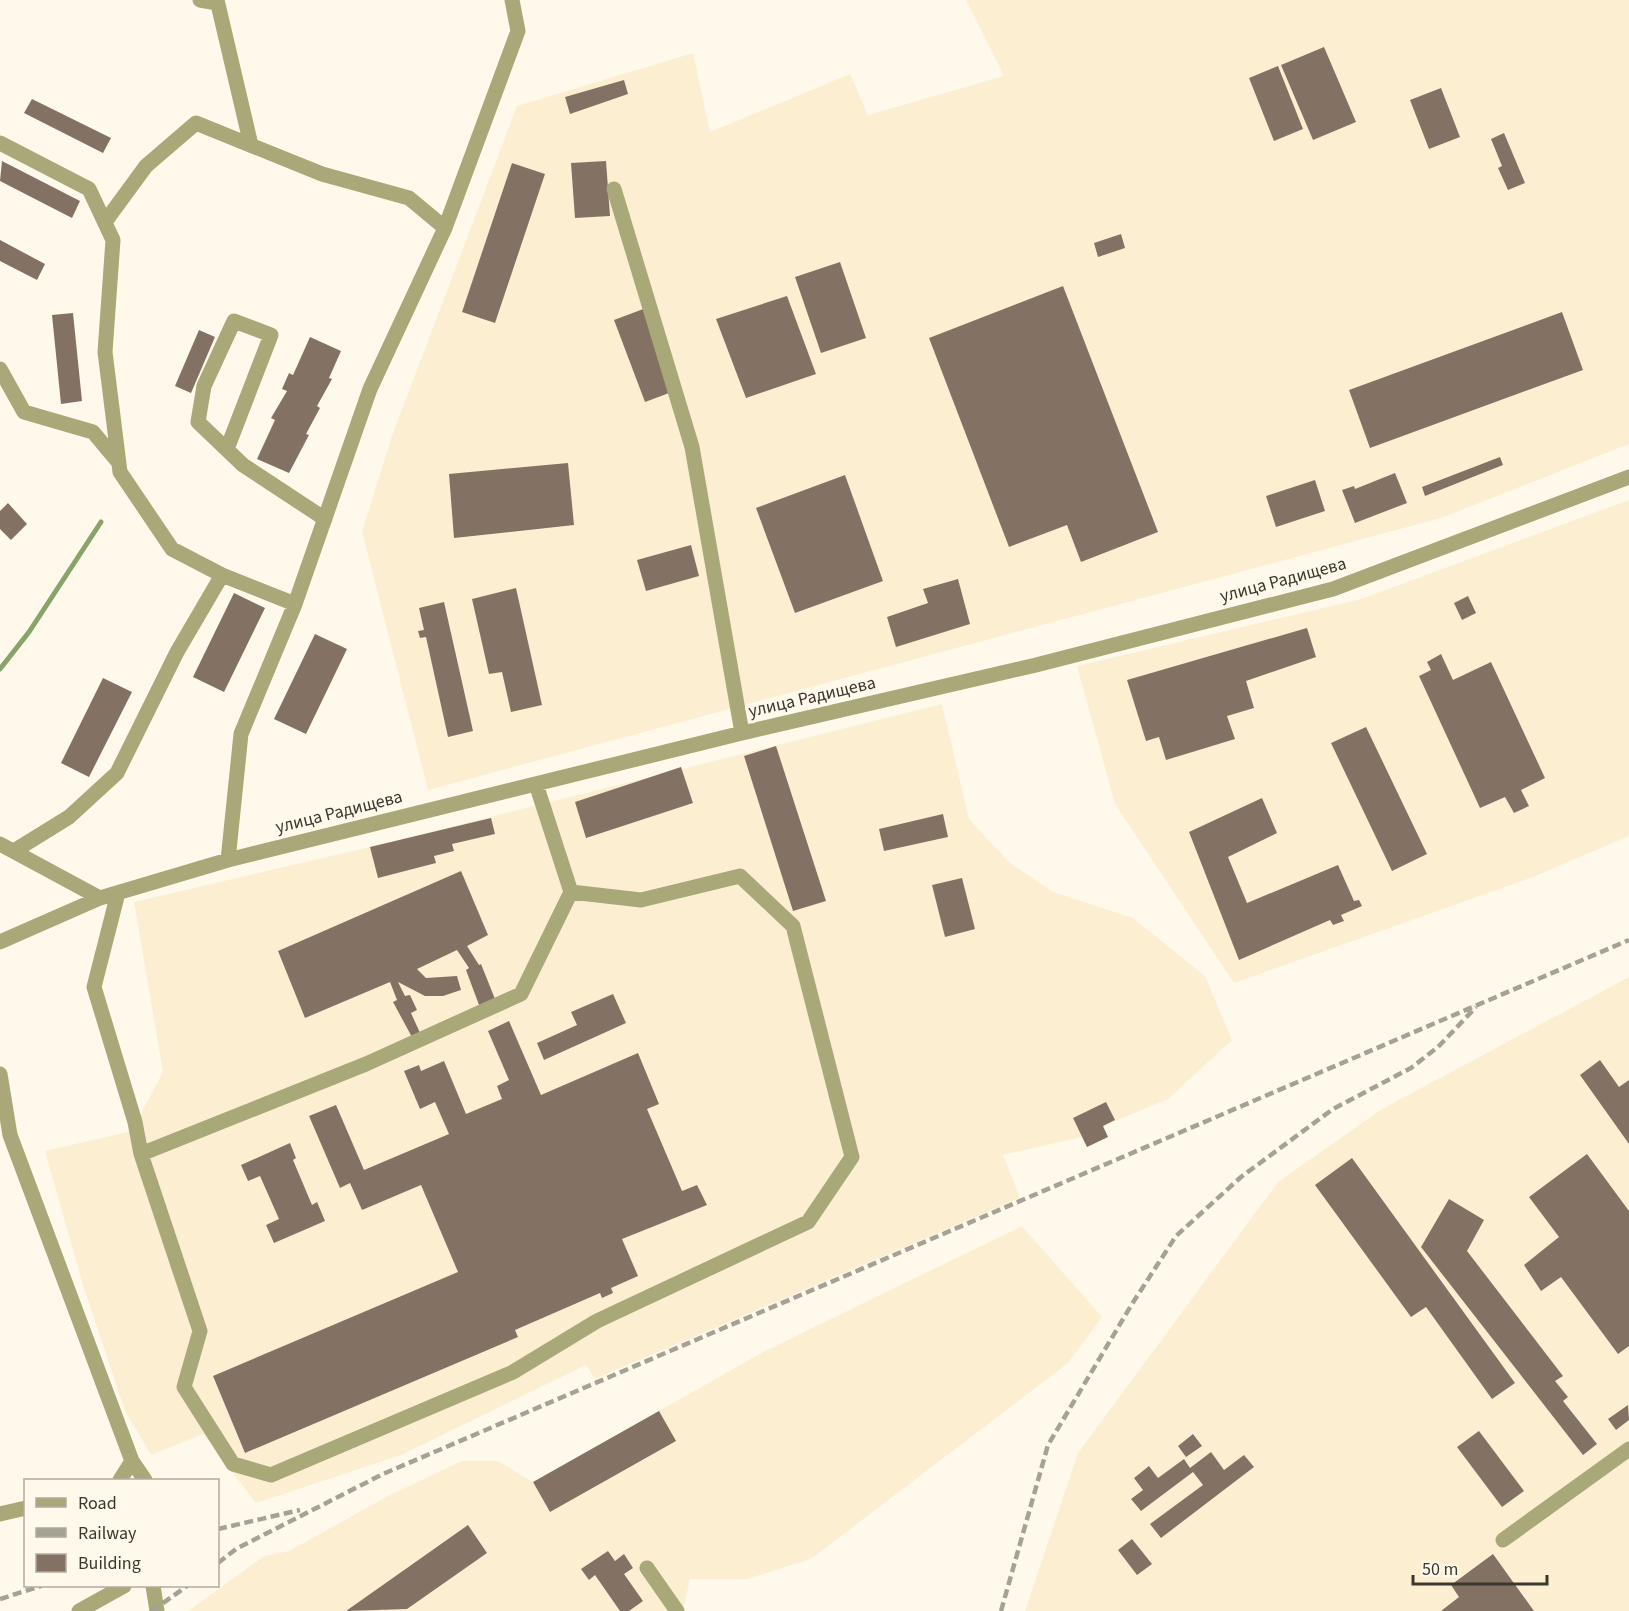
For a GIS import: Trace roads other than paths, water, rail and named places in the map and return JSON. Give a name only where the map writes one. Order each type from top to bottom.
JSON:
[{"type":"street","points":[[200,0],[217,2],[251,145]]},
{"type":"street","points":[[228,860],[241,734],[295,604],[370,388],[445,228],[518,31],[512,0]]},
{"type":"street","points":[[105,222],[147,166],[196,123],[322,174],[408,198],[445,228]]},
{"type":"street","points":[[0,143],[89,189],[113,240],[105,352],[120,472],[172,549],[222,575],[295,604]]},
{"type":"street","points":[[614,189],[692,447],[742,733]]},
{"type":"street","points":[[227,449],[271,335],[234,321],[204,386],[198,422],[243,465],[325,519]]},
{"type":"street","points":[[0,369],[24,412],[93,432],[119,462]]},
{"type":"street","name":"улица Радищева","points":[[0,942],[100,898],[228,860],[742,733],[1036,664],[1333,589],[1629,477]]},
{"type":"street","points":[[7,848],[69,817],[117,773],[177,652],[222,575]]},
{"type":"street","points":[[141,1154],[366,1064],[520,994],[571,892],[536,783]]},
{"type":"street","points":[[7,848],[100,898]]},
{"type":"street","points":[[118,893],[94,987],[135,1122],[141,1154],[200,1331],[184,1387],[233,1464],[271,1475],[513,1372],[597,1321],[808,1222],[852,1157],[793,927],[740,876],[641,900],[571,892]]},
{"type":"street","points":[[0,1074],[10,1135],[132,1461],[143,1479]]},
{"type":"street","points":[[1503,1540],[1629,1449]]},
{"type":"street","points":[[121,1479],[132,1461]]},
{"type":"street","points":[[0,1514],[24,1508]]},
{"type":"street","points":[[647,1568],[677,1611]]},
{"type":"street","points":[[79,1611],[122,1587]]},
{"type":"street","points":[[153,1587],[157,1611]]},
{"type":"waterway","points":[[0,669],[29,632],[101,522]]},
{"type":"railway","points":[[219,1562],[236,1549],[383,1474],[1629,940]]},
{"type":"railway","points":[[1001,1611],[1048,1445],[1132,1304],[1176,1236],[1241,1177],[1333,1109],[1411,1068],[1438,1047],[1476,1007]]},
{"type":"railway","points":[[219,1529],[300,1510]]},
{"type":"railway","points":[[0,1599],[38,1587]]},
{"type":"railway","points":[[152,1611],[186,1587]]}]
